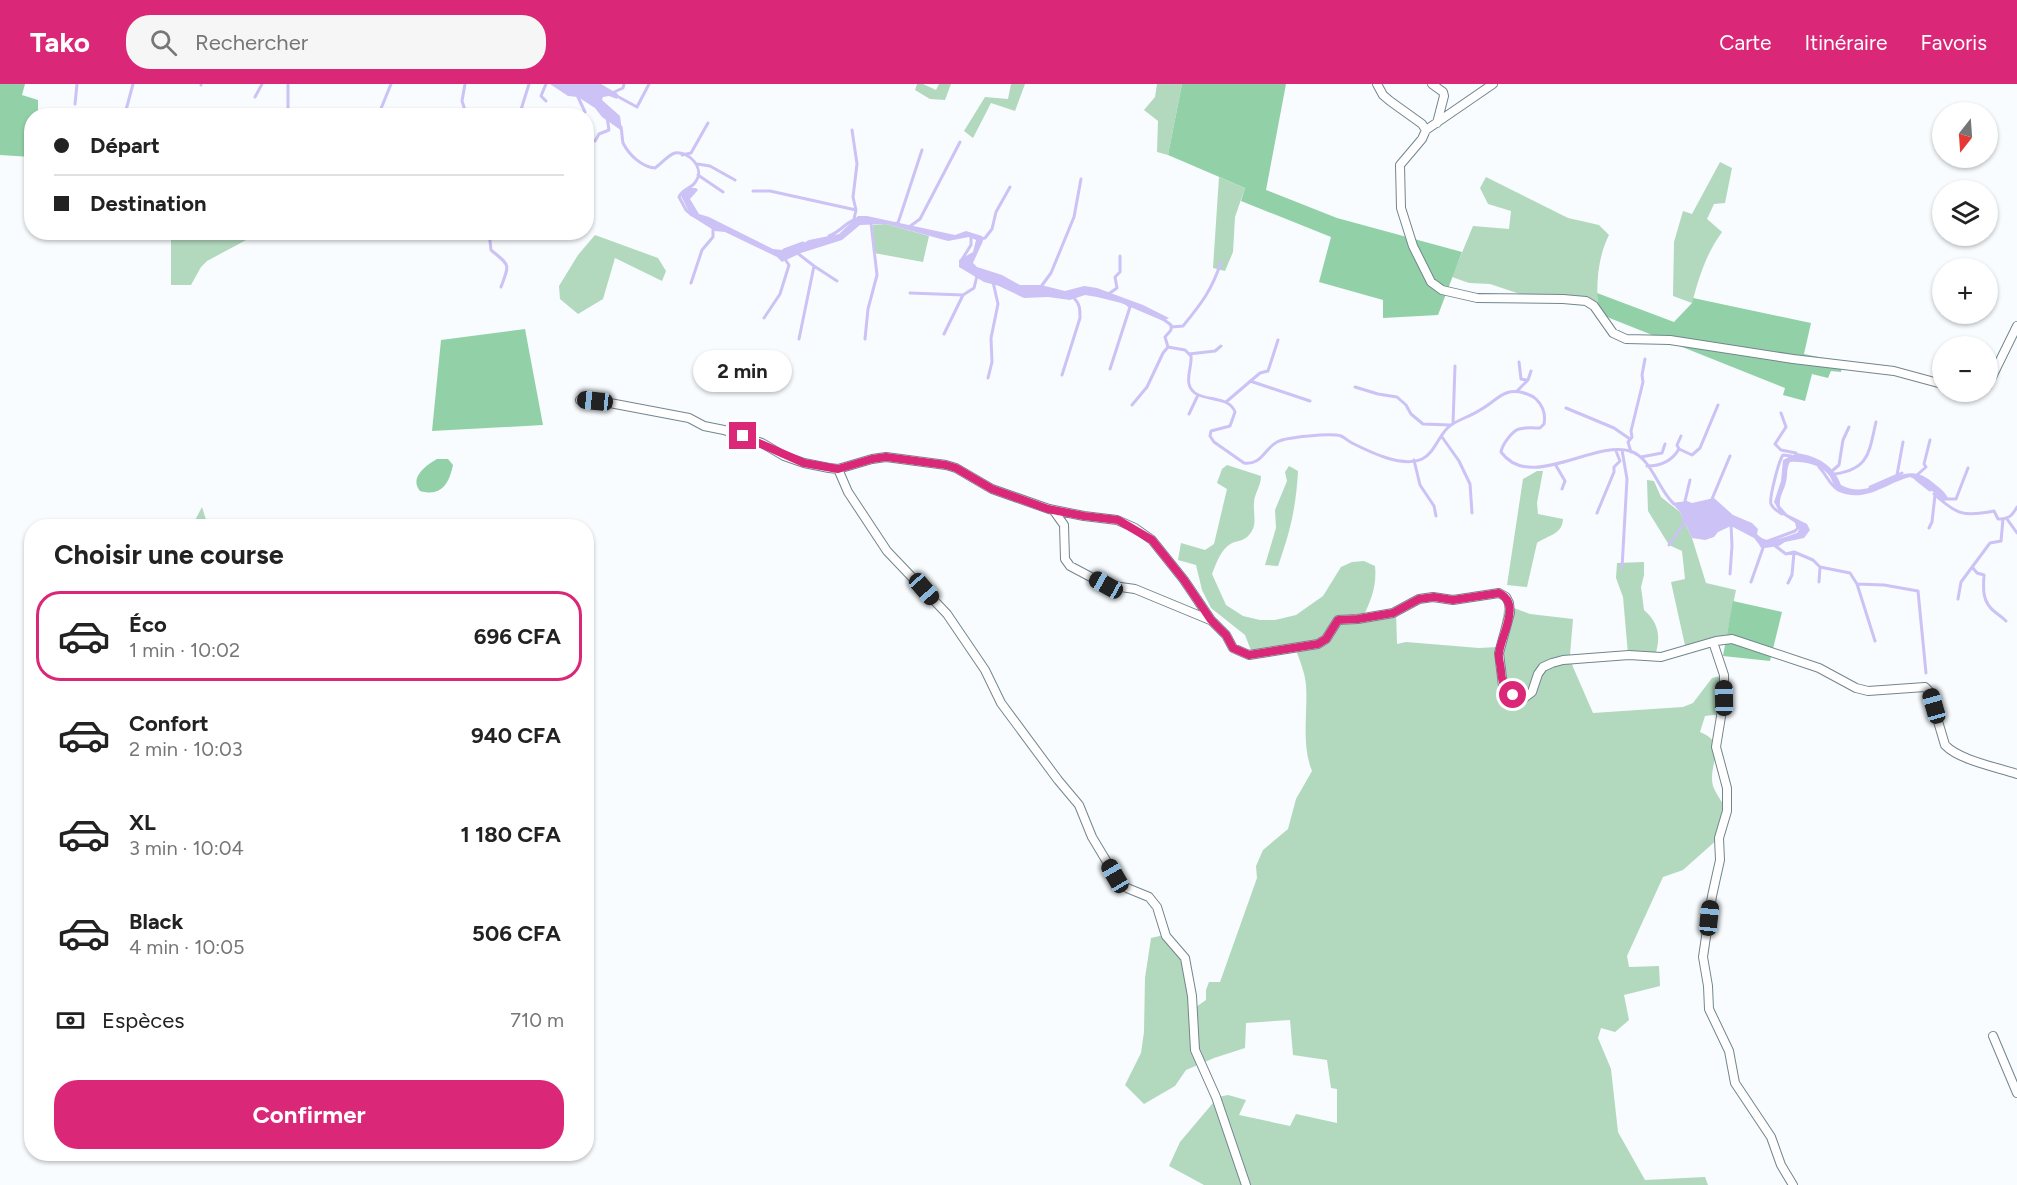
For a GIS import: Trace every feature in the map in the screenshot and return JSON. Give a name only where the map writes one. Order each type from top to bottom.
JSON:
[{"type":"street","points":[[1377,84],[1383,95],[1422,124],[1426,130]]},
{"type":"street","points":[[1432,84],[1443,92],[1444,96],[1437,123]]},
{"type":"street","points":[[1493,84],[1426,130],[1422,139],[1400,165],[1400,201],[1413,246],[1431,282],[1442,290],[1477,298],[1563,298],[1586,301],[1592,303],[1613,333],[1626,339],[1670,340],[1793,359],[1894,371],[1932,381]]},
{"type":"street","points":[[1998,365],[2017,326]]},
{"type":"street","points":[[580,400],[610,403],[689,418],[704,426],[762,443],[784,456],[804,463],[838,469],[886,457],[946,465],[956,468],[992,489],[1054,511],[1118,520],[1152,540],[1184,580],[1211,620],[1226,635],[1233,648],[1249,655],[1318,644],[1326,639],[1338,620],[1393,613],[1419,599],[1434,597],[1453,600],[1499,593],[1506,597],[1510,613],[1499,653],[1503,686],[1513,695],[1524,698],[1532,692],[1543,667],[1563,660],[1629,655],[1661,657],[1732,639],[1819,668],[1856,688],[1868,691],[1925,687],[1929,691],[1945,745],[1950,750],[1959,756],[2017,774]]},
{"type":"street","points":[[838,469],[848,492],[886,551],[947,614],[985,670],[1001,703],[1079,805],[1092,837],[1119,882],[1149,897],[1157,907],[1166,936],[1185,958],[1192,996],[1195,1050],[1216,1097],[1246,1185]]},
{"type":"street","points":[[1054,511],[1064,525],[1065,559],[1070,566],[1106,585],[1135,589],[1211,620]]},
{"type":"street","points":[[1713,642],[1724,675],[1724,698],[1716,747],[1723,767],[1727,811],[1719,838],[1720,860],[1702,957],[1708,986],[1709,1009],[1729,1051],[1735,1083],[1771,1137],[1781,1165],[1793,1185]]},
{"type":"street","points":[[1993,1036],[2017,1093]]},
{"type":"green space","points":[[0,84],[25,84],[22,95],[38,100],[38,108],[24,108],[24,157],[0,155]]},
{"type":"green space","points":[[917,84],[923,84],[936,90],[939,84],[951,84],[945,100],[930,99],[915,90]]},
{"type":"green space","points":[[1011,84],[1025,84],[1015,111],[991,103],[973,138],[964,131],[985,97],[1008,99]]},
{"type":"green space","points":[[1157,84],[1182,84],[1168,155],[1157,152],[1158,121],[1144,110],[1155,97]]},
{"type":"green space","points":[[1182,84],[1286,84],[1266,190],[1337,218],[1462,252],[1438,315],[1383,318],[1383,300],[1319,282],[1331,237],[1241,201],[1245,188],[1168,155]]},
{"type":"green space","points":[[1720,162],[1732,168],[1725,203],[1714,204],[1707,219],[1722,232],[1704,266],[1692,303],[1673,296],[1674,242],[1683,211],[1692,214]]},
{"type":"green space","points":[[1219,177],[1245,188],[1235,217],[1233,252],[1225,271],[1213,268]]},
{"type":"green space","points":[[1486,177],[1568,218],[1599,225],[1609,235],[1602,252],[1599,270],[1598,307],[1523,295],[1490,284],[1469,283],[1452,277],[1473,226],[1509,229],[1511,211],[1488,204],[1480,188]]},
{"type":"green space","points":[[886,224],[929,236],[923,262],[874,253],[873,225]]},
{"type":"green space","points":[[594,236],[658,258],[666,271],[662,281],[615,258],[603,299],[578,314],[560,299],[559,286],[578,255],[591,240],[594,240]]},
{"type":"green space","points":[[171,240],[246,240],[207,261],[191,285],[171,285]]},
{"type":"green space","points":[[1597,293],[1674,322],[1692,303],[1693,298],[1811,323],[1804,354],[1843,362],[1841,372],[1831,371],[1828,378],[1812,374],[1805,401],[1783,395],[1785,388],[1602,315],[1598,307]]},
{"type":"green space","points":[[525,329],[543,425],[432,431],[441,340]]},
{"type":"green space","points":[[437,459],[448,459],[453,465],[449,478],[439,490],[420,491],[416,481],[420,472]]},
{"type":"green space","points":[[1227,465],[1261,476],[1254,500],[1252,531],[1246,538],[1232,543],[1225,549],[1212,574],[1226,605],[1243,616],[1260,620],[1275,620],[1296,615],[1323,596],[1341,567],[1352,562],[1364,561],[1375,566],[1375,580],[1373,593],[1362,619],[1396,612],[1397,644],[1406,642],[1479,648],[1498,647],[1504,610],[1514,608],[1530,614],[1573,619],[1570,655],[1593,713],[1683,707],[1693,703],[1712,678],[1724,675],[1722,714],[1705,716],[1700,732],[1714,742],[1716,749],[1713,786],[1727,811],[1719,838],[1683,870],[1663,877],[1627,956],[1629,967],[1659,966],[1660,986],[1624,995],[1629,1020],[1615,1032],[1601,1028],[1598,1038],[1611,1069],[1618,1132],[1645,1180],[1705,1177],[1708,1185],[1204,1185],[1169,1166],[1180,1142],[1218,1097],[1228,1095],[1246,1100],[1239,1115],[1290,1126],[1296,1114],[1337,1123],[1337,1089],[1331,1088],[1327,1060],[1293,1055],[1290,1020],[1246,1023],[1245,1048],[1186,1070],[1175,1086],[1144,1104],[1125,1085],[1141,1053],[1144,1032],[1145,978],[1151,938],[1168,934],[1179,945],[1193,1009],[1206,1000],[1209,982],[1220,982],[1257,878],[1256,866],[1263,850],[1288,829],[1296,799],[1312,771],[1306,739],[1305,680],[1295,647],[1252,653],[1245,635],[1211,608],[1202,590],[1196,565],[1178,560],[1181,543],[1205,550],[1214,544],[1227,489],[1217,483],[1222,469]]},
{"type":"green space","points":[[1289,466],[1298,471],[1296,497],[1289,531],[1278,566],[1265,565],[1276,528],[1275,510],[1287,481],[1285,472]]},
{"type":"green space","points":[[1537,471],[1543,471],[1537,503],[1538,514],[1563,519],[1562,524],[1557,532],[1537,543],[1527,587],[1507,585],[1523,479]]},
{"type":"green space","points":[[1647,480],[1654,481],[1661,497],[1680,512],[1692,538],[1706,583],[1736,590],[1726,639],[1686,650],[1671,582],[1685,579],[1682,551],[1669,545],[1648,511]]},
{"type":"green space","points":[[202,507],[206,519],[196,519]]},
{"type":"green space","points":[[1644,562],[1641,587],[1644,610],[1656,625],[1658,643],[1655,656],[1628,654],[1623,597],[1616,578],[1617,563]]},
{"type":"green space","points":[[1733,601],[1782,612],[1770,661],[1723,656]]},
{"type":"shaded area","points":[[550,84],[601,84],[618,94],[617,99],[609,96],[603,97],[602,100],[620,116],[622,131],[602,117],[595,108],[578,97],[568,96]]},
{"type":"shaded area","points":[[689,188],[698,190],[690,199],[699,214],[773,249],[783,250],[796,247],[809,240],[839,234],[858,216],[955,235],[966,231],[982,236],[983,241],[973,263],[977,267],[1002,275],[1020,285],[1041,285],[1065,291],[1084,286],[1097,288],[1143,305],[1169,318],[1165,320],[1168,323],[1121,303],[1097,297],[1085,295],[1070,300],[1048,297],[1024,298],[999,286],[984,282],[959,267],[959,260],[973,252],[976,240],[969,237],[948,241],[886,224],[860,225],[842,240],[801,253],[782,262],[777,257],[725,232],[715,231],[691,216],[681,196]]},
{"type":"shaded area","points":[[1797,453],[1811,456],[1824,463],[1834,472],[1841,485],[1854,489],[1865,489],[1908,473],[1919,474],[1942,490],[1948,498],[1944,501],[1921,482],[1910,477],[1874,492],[1847,494],[1837,491],[1829,475],[1820,467],[1790,462],[1780,506],[1787,514],[1807,524],[1810,530],[1804,538],[1765,548],[1761,547],[1754,538],[1731,526],[1705,540],[1692,538],[1680,512],[1672,503],[1687,501],[1692,503],[1714,498],[1733,515],[1752,523],[1758,529],[1757,534],[1761,538],[1776,540],[1797,533],[1799,530],[1797,524],[1780,513],[1774,502],[1781,481],[1783,460]]},
{"type":"waterway","points":[[75,104],[77,84]]},
{"type":"waterway","points":[[127,108],[133,84]]},
{"type":"waterway","points":[[255,97],[262,84]]},
{"type":"waterway","points":[[288,84],[288,108]]},
{"type":"waterway","points":[[381,108],[391,84]]},
{"type":"waterway","points":[[464,108],[462,101],[465,84]]},
{"type":"waterway","points":[[522,108],[529,84]]},
{"type":"waterway","points":[[546,84],[541,96],[546,101]]},
{"type":"waterway","points":[[612,93],[623,88],[624,84]]},
{"type":"waterway","points":[[615,95],[637,107],[649,84]]},
{"type":"waterway","points":[[577,95],[583,108]]},
{"type":"waterway","points":[[595,141],[599,134],[609,130],[607,117]]},
{"type":"waterway","points":[[682,155],[691,153],[708,123]]},
{"type":"waterway","points":[[621,127],[623,143],[632,156],[645,165],[655,168],[675,153],[685,155],[694,161],[698,176],[694,184],[679,197],[686,210],[692,215]]},
{"type":"waterway","points":[[852,130],[857,164],[853,197],[856,210],[854,219]]},
{"type":"waterway","points":[[909,227],[920,219],[960,142]]},
{"type":"waterway","points":[[896,223],[898,223],[922,150]]},
{"type":"waterway","points":[[697,164],[710,166],[735,180]]},
{"type":"waterway","points":[[698,175],[723,192]]},
{"type":"waterway","points":[[1040,288],[1051,273],[1074,217],[1081,179]]},
{"type":"waterway","points":[[979,239],[985,238],[992,229],[996,212],[1010,187]]},
{"type":"waterway","points":[[753,191],[770,191],[856,210]]},
{"type":"waterway","points":[[829,236],[856,219]]},
{"type":"waterway","points":[[865,339],[868,309],[877,275],[871,223]]},
{"type":"waterway","points":[[691,283],[702,250],[713,237],[713,225]]},
{"type":"waterway","points":[[961,261],[971,245],[971,236]]},
{"type":"waterway","points":[[490,240],[491,250],[505,262],[507,269],[501,287]]},
{"type":"waterway","points":[[784,250],[803,243]]},
{"type":"waterway","points":[[796,252],[814,266],[799,339]]},
{"type":"waterway","points":[[1107,295],[1117,288],[1115,277],[1120,272],[1120,256]]},
{"type":"waterway","points":[[764,318],[780,294],[789,265],[784,258]]},
{"type":"waterway","points":[[1171,327],[1183,326],[1195,311],[1210,289],[1221,262]]},
{"type":"waterway","points":[[814,266],[837,281]]},
{"type":"waterway","points":[[910,293],[963,295],[974,288],[977,276]]},
{"type":"waterway","points":[[988,378],[992,362],[991,338],[998,304],[993,282]]},
{"type":"waterway","points":[[944,334],[963,295]]},
{"type":"waterway","points":[[1062,375],[1080,318],[1079,307],[1074,298]]},
{"type":"waterway","points":[[1110,369],[1130,307],[1128,305]]},
{"type":"waterway","points":[[1163,319],[1171,325],[1171,330],[1165,337],[1168,347],[1185,350],[1191,356],[1189,384],[1192,390],[1204,397],[1226,402],[1235,412],[1230,426],[1211,431],[1210,436],[1214,442],[1244,463],[1255,462],[1273,445],[1282,440],[1328,435],[1341,436],[1359,447],[1386,458],[1405,462],[1422,459],[1427,456],[1451,425],[1477,412],[1505,393],[1517,392],[1536,399],[1543,410],[1545,420],[1540,428],[1519,429],[1513,432],[1501,452],[1513,463],[1528,467],[1545,466],[1598,452],[1630,451],[1644,460],[1674,504]]},
{"type":"waterway","points":[[1226,402],[1260,373],[1268,371],[1278,340]]},
{"type":"waterway","points":[[1189,354],[1215,351],[1221,346]]},
{"type":"waterway","points":[[1132,405],[1147,387],[1168,347]]},
{"type":"waterway","points":[[1631,452],[1628,442],[1632,437],[1631,431],[1643,382],[1645,359]]},
{"type":"waterway","points":[[1519,362],[1521,379],[1526,380]]},
{"type":"waterway","points":[[1453,424],[1455,366]]},
{"type":"waterway","points":[[1517,391],[1528,380],[1531,371]]},
{"type":"waterway","points":[[1250,381],[1310,401]]},
{"type":"waterway","points":[[1355,387],[1397,397],[1423,424],[1450,425]]},
{"type":"waterway","points":[[1189,414],[1198,395]]},
{"type":"waterway","points":[[1647,466],[1666,462],[1679,449],[1692,455],[1700,448],[1718,405]]},
{"type":"waterway","points":[[1566,408],[1614,428],[1630,439]]},
{"type":"waterway","points":[[1781,413],[1786,427],[1775,444],[1781,450],[1796,453]]},
{"type":"waterway","points":[[1835,474],[1847,472],[1862,463],[1869,450],[1876,422]]},
{"type":"waterway","points":[[1832,471],[1839,465],[1843,440],[1849,427]]},
{"type":"waterway","points":[[1679,449],[1677,445],[1681,436]]},
{"type":"waterway","points":[[1442,437],[1459,461],[1470,484],[1472,513]]},
{"type":"waterway","points":[[1917,475],[1926,467],[1924,464],[1930,440]]},
{"type":"waterway","points":[[1897,475],[1903,442]]},
{"type":"waterway","points":[[1641,457],[1662,453],[1665,444]]},
{"type":"waterway","points":[[1622,450],[1627,479],[1622,568]]},
{"type":"waterway","points":[[1597,513],[1614,467],[1620,461],[1616,451]]},
{"type":"waterway","points":[[1782,514],[1772,506],[1771,495],[1781,458],[1783,455],[1791,456]]},
{"type":"waterway","points":[[1712,499],[1730,456]]},
{"type":"waterway","points":[[1414,460],[1420,485],[1434,506],[1436,516]]},
{"type":"waterway","points":[[1555,464],[1565,481],[1562,489]]},
{"type":"waterway","points":[[1819,467],[1837,489]]},
{"type":"waterway","points":[[1942,499],[1956,499],[1968,468]]},
{"type":"waterway","points":[[1870,487],[1902,473]]},
{"type":"waterway","points":[[1916,479],[1930,490]]},
{"type":"waterway","points":[[1685,501],[1690,480]]},
{"type":"waterway","points":[[1934,494],[1961,513],[1975,514],[1994,511],[1998,519],[2010,516],[2017,507]]},
{"type":"waterway","points":[[1929,528],[1932,522],[1935,495]]},
{"type":"waterway","points":[[1669,545],[1684,523],[1683,519]]},
{"type":"waterway","points":[[1958,599],[1961,582],[1990,543],[2001,541],[2003,519]]},
{"type":"waterway","points":[[2007,519],[2017,533]]},
{"type":"waterway","points":[[1768,541],[1795,531],[1798,528],[1796,521]]},
{"type":"waterway","points":[[1730,574],[1731,524]]},
{"type":"waterway","points":[[1751,582],[1763,548],[1761,545]]},
{"type":"waterway","points":[[1774,545],[1786,554],[1794,552],[1813,560],[1820,567],[1850,573],[1857,584],[1884,585],[1918,591],[1926,673]]},
{"type":"waterway","points":[[1788,583],[1792,575],[1794,552]]},
{"type":"waterway","points":[[1819,582],[1820,567]]},
{"type":"waterway","points":[[1973,568],[1977,573],[1984,575],[1984,590],[1988,604],[2006,621]]},
{"type":"waterway","points":[[1857,584],[1875,641]]},
{"type":"route","points":[[743,436],[804,463],[838,469],[886,457],[946,465],[956,468],[992,489],[1054,511],[1118,520],[1152,540],[1184,580],[1218,629],[1226,635],[1233,648],[1246,654],[1318,644],[1326,639],[1332,626],[1338,620],[1393,613],[1419,599],[1434,597],[1453,600],[1484,594],[1503,594],[1509,603],[1510,613],[1499,661],[1503,686],[1513,695]]}]
